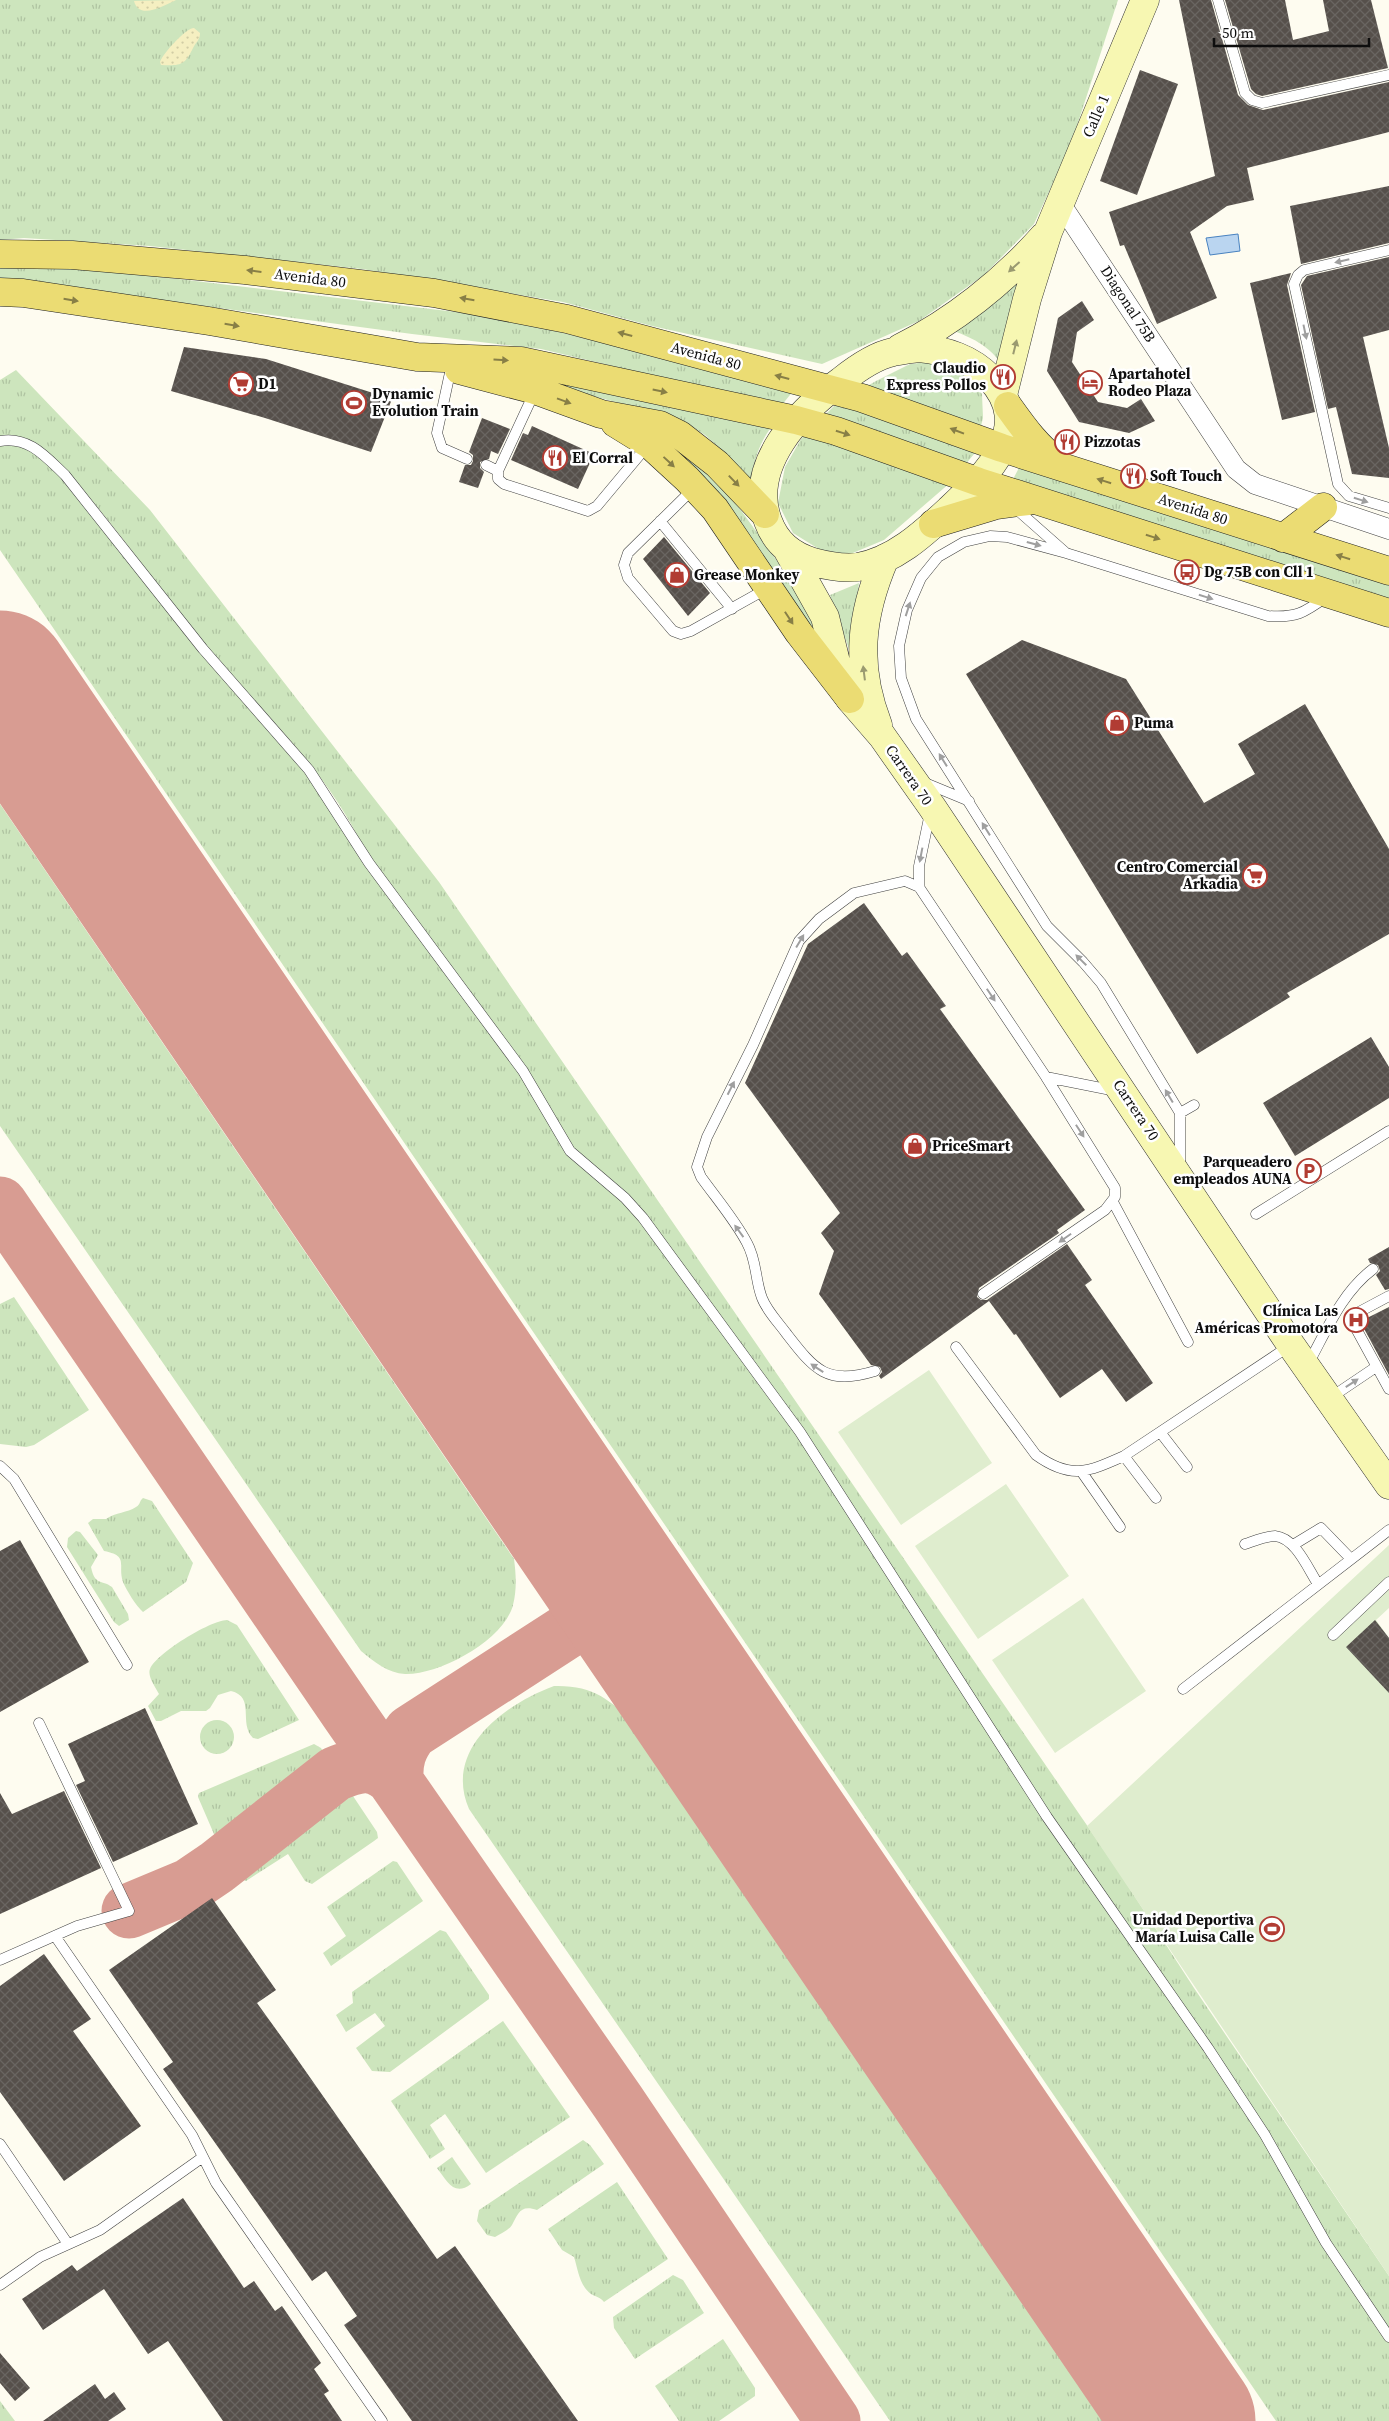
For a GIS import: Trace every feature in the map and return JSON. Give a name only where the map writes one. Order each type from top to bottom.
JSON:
[{"type":"main road","name":"Calle 1","points":[[788,551],[816,563],[839,568],[858,567],[885,558],[909,544],[933,524],[989,471],[1002,448],[1009,424],[1005,400],[1027,300],[1048,232],[1145,0]]},
{"type":"main road","name":"Calle 1","points":[[892,352],[923,337],[948,320],[1014,267],[1048,232]]},
{"type":"main road","name":"Avenida 80","points":[[0,254],[72,255],[245,270],[434,293],[567,319],[829,389],[903,411],[1002,448],[1389,571]]},
{"type":"main road","points":[[0,292],[23,293],[209,321],[417,357],[521,361],[796,420],[881,445],[979,482],[1022,501],[1388,614]]},
{"type":"main road","points":[[765,514],[762,495],[765,475],[774,454],[796,420],[813,402],[867,362],[892,352],[919,348],[952,353],[966,360],[985,374],[1044,452],[1067,469]]},
{"type":"main road","points":[[417,357],[535,390],[601,414],[660,425],[680,435],[718,464],[765,514]]},
{"type":"main road","points":[[601,414],[649,444],[695,487],[714,509],[799,633],[850,699]]},
{"type":"main road","points":[[933,524],[978,509],[1022,501]]},
{"type":"main road","points":[[1283,538],[1323,507]]},
{"type":"main road","name":"Carrera 70","points":[[765,514],[775,536],[788,551],[825,617],[838,674],[850,699],[882,736],[932,807],[1291,1344],[1389,1485]]},
{"type":"main road","name":"Carrera 70","points":[[882,736],[868,698],[862,660],[866,612],[872,588],[885,558]]},
{"type":"street","name":"Diagonal 75B","points":[[1060,203],[1236,469],[1255,484],[1389,529]]},
{"type":"lane","points":[[1218,0],[1245,93],[1252,100],[1262,102],[1389,75]]},
{"type":"lane","points":[[1389,250],[1304,270],[1294,284],[1338,484],[1349,496],[1389,508]]},
{"type":"lane","points":[[451,368],[437,433],[442,448],[467,459]]},
{"type":"lane","points":[[535,390],[498,471],[498,479],[504,484],[588,512],[597,506],[649,444]]},
{"type":"lane","points":[[0,440],[22,441],[39,450],[65,475],[203,648],[309,770],[370,863],[523,1071],[570,1151],[625,1198],[670,1254],[800,1432],[1047,1817],[1203,2040],[1255,2119],[1321,2235],[1389,2337]]},
{"type":"lane","points":[[486,465],[498,471]]},
{"type":"lane","points":[[695,487],[628,553],[624,565],[628,578],[674,631],[681,634],[691,631],[769,587]]},
{"type":"lane","points":[[1022,501],[1066,553]]},
{"type":"lane","points":[[660,521],[732,609]]},
{"type":"lane","points":[[1180,1176],[1180,1113],[1101,984],[1084,962],[1048,926],[916,719],[901,678],[899,646],[907,610],[921,578],[938,558],[964,542],[990,536],[1007,537],[1066,553],[1268,616],[1290,618],[1304,612],[1330,595]]},
{"type":"lane","points":[[911,777],[968,801]]},
{"type":"lane","points":[[932,807],[919,866],[920,887],[1046,1077],[1116,1188],[1113,1202],[1091,1220],[983,1294]]},
{"type":"lane","points":[[875,1371],[849,1376],[826,1374],[810,1364],[767,1309],[761,1297],[755,1260],[747,1242],[700,1177],[697,1167],[707,1137],[753,1045],[799,941],[809,929],[838,903],[854,894],[905,881],[920,887]]},
{"type":"lane","points":[[1046,1077],[1124,1092]]},
{"type":"lane","points":[[1180,1113],[1194,1105]]},
{"type":"lane","points":[[1256,1214],[1389,1131]]},
{"type":"lane","points":[[1113,1202],[1188,1342]]},
{"type":"lane","points":[[1306,1366],[1345,1298],[1360,1279],[1373,1269]]},
{"type":"lane","points":[[1389,1296],[1359,1312],[1353,1323],[1389,1389]]},
{"type":"lane","points":[[956,1347],[1036,1454],[1053,1467],[1069,1471],[1081,1471],[1098,1468],[1124,1456],[1291,1344]]},
{"type":"lane","points":[[1329,1398],[1376,1367]]},
{"type":"lane","points":[[1160,1432],[1187,1467]]},
{"type":"lane","points":[[1124,1456],[1156,1498]]},
{"type":"lane","points":[[0,1466],[14,1479],[127,1665]]},
{"type":"lane","points":[[1081,1471],[1120,1527]]},
{"type":"lane","points":[[1293,1545],[1321,1528],[1351,1560]]},
{"type":"lane","points":[[1183,1688],[1389,1530]]},
{"type":"lane","points":[[1245,1544],[1274,1536],[1284,1538],[1293,1545],[1318,1584]]},
{"type":"lane","points":[[1333,1635],[1389,1582]]},
{"type":"lane","points":[[0,1960],[95,1920],[130,1911],[39,1723]]},
{"type":"lane","points":[[55,1936],[192,2134],[216,2183],[382,2421]]},
{"type":"lane","points":[[0,2144],[68,2244]]},
{"type":"lane","points":[[0,2284],[40,2257],[100,2230],[203,2157]]},
{"type":"green space","points":[[0,0],[1118,0],[1071,144],[1034,224],[984,275],[919,321],[822,364],[652,326],[563,302],[362,269],[150,246],[24,238],[0,240]]},
{"type":"green space","points":[[19,260],[498,317],[794,390],[781,406],[541,349],[412,334],[19,281],[0,282],[0,261]]},
{"type":"green space","points":[[1026,270],[1003,366],[986,347],[948,329]]},
{"type":"green space","points":[[937,361],[967,374],[982,394],[983,418],[974,454],[951,482],[884,540],[848,555],[822,551],[793,533],[778,503],[785,467],[801,439],[836,404],[876,381],[910,364]]},
{"type":"green space","points":[[507,368],[772,426],[757,453],[750,484],[725,453],[705,435],[678,418],[565,389]]},
{"type":"green space","points":[[16,370],[150,510],[439,882],[1117,1869],[1194,1988],[1389,2276],[1389,2421],[1276,2421],[0,550],[0,444],[20,445],[36,452],[97,519],[177,622],[304,770],[357,851],[363,847],[347,817],[308,762],[195,633],[84,492],[42,449],[22,440],[0,437],[0,380]]},
{"type":"green space","points":[[655,433],[722,484],[774,556],[814,621],[821,644]]},
{"type":"green space","points":[[1021,464],[1389,579],[1389,603],[1012,481]]},
{"type":"green space","points":[[859,583],[856,604],[857,672],[830,595]]},
{"type":"green space","points":[[0,804],[514,1559],[515,1593],[513,1605],[507,1618],[497,1631],[469,1653],[435,1669],[405,1674],[387,1669],[361,1651],[0,1126]]},
{"type":"green space","points":[[14,1297],[89,1410],[34,1445],[26,1447],[0,1444],[0,1304]]},
{"type":"green space","points":[[929,1370],[992,1463],[901,1525],[838,1432]]},
{"type":"green space","points":[[1006,1484],[1069,1576],[978,1639],[915,1546]]},
{"type":"green space","points":[[143,1498],[152,1501],[193,1563],[186,1582],[143,1612],[137,1606],[123,1582],[120,1559],[112,1553],[104,1551],[88,1523],[93,1519],[106,1519],[133,1509],[138,1506]]},
{"type":"green space","points":[[76,1531],[80,1532],[98,1555],[91,1567],[94,1577],[112,1587],[128,1614],[129,1620],[119,1626],[114,1622],[67,1547],[68,1538]]},
{"type":"green space","name":"Unidad Deportiva María Luisa Calle","points":[[1389,1545],[1389,1608],[1376,1620],[1389,1638],[1389,2276],[1087,1826]]},
{"type":"green space","points":[[1083,1598],[1146,1691],[1055,1753],[992,1660]]},
{"type":"green space","points":[[227,1620],[237,1625],[299,1720],[258,1739],[253,1738],[247,1725],[243,1699],[239,1694],[231,1691],[218,1695],[206,1711],[181,1711],[161,1721],[156,1721],[148,1706],[159,1694],[152,1682],[150,1669],[162,1655],[184,1639],[208,1626]]},
{"type":"green space","points":[[554,1686],[579,1688],[600,1695],[636,1725],[1110,2421],[890,2421],[469,1809],[463,1787],[464,1767],[472,1748],[483,1732],[516,1704]]},
{"type":"green space","points":[[217,1720],[224,1721],[229,1725],[233,1730],[233,1744],[229,1749],[224,1753],[217,1754],[210,1753],[205,1749],[201,1744],[200,1737],[201,1730],[205,1725],[210,1721]]},
{"type":"green space","points":[[314,1744],[321,1748],[325,1755],[319,1769],[227,1843],[217,1841],[198,1797],[199,1793]]},
{"type":"green space","points":[[340,1785],[347,1787],[377,1832],[378,1838],[312,1884],[305,1881],[288,1854],[246,1881],[241,1879],[236,1872],[237,1867]]},
{"type":"green space","points":[[393,1861],[397,1862],[423,1901],[331,1966],[323,1953],[346,1936],[327,1907]]},
{"type":"green space","points":[[440,1930],[446,1932],[489,1995],[489,1999],[390,2072],[372,2071],[356,2048],[385,2026],[375,2013],[346,2032],[336,2015],[353,2003],[352,1992]]},
{"type":"green space","points":[[503,2021],[570,2117],[486,2173],[445,2114],[430,2125],[445,2149],[430,2159],[391,2101]]},
{"type":"green space","points":[[583,2140],[590,2145],[604,2164],[537,2210],[527,2208],[520,2211],[511,2227],[504,2232],[495,2237],[487,2235],[477,2221],[479,2210]]},
{"type":"green space","points":[[452,2157],[471,2184],[465,2188],[460,2189],[451,2186],[437,2168]]},
{"type":"green space","points":[[617,2182],[668,2259],[604,2302],[587,2290],[579,2277],[574,2257],[562,2250],[548,2229]]},
{"type":"green space","points":[[673,2275],[683,2280],[704,2313],[635,2359],[614,2328],[613,2317]]},
{"type":"green space","points":[[723,2339],[755,2388],[755,2396],[719,2421],[679,2421],[655,2386]]},
{"type":"green space","points":[[0,2401],[15,2421],[0,2421]]},
{"type":"sand","points":[[176,0],[147,11],[137,7],[134,1]]},
{"type":"sand","points":[[194,28],[200,33],[199,39],[185,61],[178,65],[161,65],[162,58],[170,47],[186,32]]},
{"type":"water","points":[[1238,234],[1240,251],[1210,255],[1206,238]]},
{"type":"building","points":[[1179,0],[1211,0],[1238,95],[1248,105],[1263,110],[1389,82],[1389,132],[1247,168],[1254,200],[1227,206],[1190,232],[1217,298],[1157,324],[1124,245],[1120,246],[1109,212],[1215,176]]},
{"type":"building","points":[[1225,0],[1285,0],[1293,40],[1329,31],[1323,0],[1371,0],[1388,68],[1262,96],[1256,94],[1251,89]]},
{"type":"building","points":[[1140,70],[1178,84],[1137,195],[1100,181]]},
{"type":"building","points":[[1389,186],[1389,243],[1301,264],[1290,206]]},
{"type":"building","points":[[1389,257],[1389,330],[1363,337],[1389,448],[1389,478],[1352,474],[1336,407],[1328,409],[1301,285],[1307,276]]},
{"type":"building","points":[[1291,273],[1287,285],[1315,412],[1282,420],[1250,283]]},
{"type":"building","points":[[1082,301],[1094,320],[1077,332],[1072,362],[1098,402],[1127,408],[1141,399],[1155,421],[1129,433],[1079,422],[1047,371],[1058,318]]},
{"type":"building","points":[[184,347],[266,359],[392,399],[371,452],[265,418],[171,391]]},
{"type":"building","points":[[482,418],[510,429],[498,454],[491,451],[489,459],[480,462],[480,468],[484,472],[478,488],[459,482],[465,465],[471,465],[473,461],[473,455],[469,452]]},
{"type":"building","name":"El Corral","points":[[532,426],[594,454],[578,489],[511,460],[523,433],[528,435]]},
{"type":"building","name":"Grease Monkey","points":[[664,537],[710,593],[688,616],[643,559]]},
{"type":"building","points":[[1022,640],[1126,679],[1204,803],[1255,774],[1238,744],[1305,704],[1389,849],[1389,934],[1287,993],[1290,997],[1197,1054],[966,674]]},
{"type":"building","name":"PriceSmart","points":[[864,903],[902,956],[907,952],[946,1006],[940,1009],[1085,1210],[1057,1230],[1059,1233],[979,1288],[977,1297],[981,1300],[987,1300],[1067,1244],[1092,1280],[1085,1285],[1153,1383],[1126,1402],[1102,1369],[1060,1398],[1016,1334],[1014,1335],[989,1301],[881,1379],[879,1376],[882,1372],[880,1367],[871,1365],[819,1294],[834,1251],[821,1233],[840,1213],[745,1083],[808,944]]},
{"type":"building","points":[[1371,1037],[1389,1067],[1389,1098],[1295,1156],[1263,1103]]},
{"type":"building","points":[[1389,1247],[1389,1289],[1385,1290],[1376,1275],[1380,1271],[1378,1265],[1370,1263],[1368,1259]]},
{"type":"building","points":[[1389,1307],[1389,1375],[1361,1323],[1363,1320]]},
{"type":"building","points":[[20,1540],[89,1662],[0,1712],[0,1551]]},
{"type":"building","points":[[1375,1620],[1389,1638],[1389,1693],[1346,1647]]},
{"type":"building","points":[[145,1708],[198,1824],[113,1862],[76,1785],[85,1781],[68,1744]]},
{"type":"building","points":[[64,1791],[101,1868],[0,1914],[0,1793],[12,1814]]},
{"type":"building","points":[[212,1898],[276,1990],[257,2003],[437,2259],[455,2246],[578,2421],[412,2421],[344,2325],[357,2316],[326,2271],[312,2281],[163,2069],[173,2062],[109,1970]]},
{"type":"building","points":[[44,1954],[91,2019],[73,2031],[141,2126],[64,2181],[0,2092],[0,1986]]},
{"type":"building","points":[[183,2198],[244,2288],[254,2281],[275,2311],[282,2306],[321,2363],[314,2369],[329,2391],[324,2394],[342,2421],[223,2421],[168,2341],[148,2354],[104,2289],[43,2330],[22,2299],[72,2265],[77,2271]]},
{"type":"building","points":[[0,2353],[30,2388],[15,2401],[0,2383]]},
{"type":"building","points":[[95,2384],[105,2399],[114,2392],[126,2409],[108,2421],[43,2421]]},
{"type":"taxiway","points":[[0,1204],[348,1713],[618,2102],[833,2421]]},
{"type":"taxiway","points":[[583,1621],[596,1606],[603,1592],[604,1578],[598,1559]]},
{"type":"taxiway","points":[[396,1780],[399,1754],[403,1743],[411,1732],[583,1621],[606,1612],[621,1612],[635,1617],[642,1623]]},
{"type":"taxiway","points":[[129,1911],[189,1886],[217,1867],[335,1774],[360,1766],[367,1766],[381,1770],[396,1780]]},
{"type":"runway","points":[[0,680],[1186,2421]]},
{"type":"place","name":"Claudio Express Pollos","points":[[1003,377]]},
{"type":"place","name":"Apartahotel Rodeo Plaza","points":[[1090,383]]},
{"type":"place","name":"D1","points":[[241,384]]},
{"type":"place","name":"Dynamic Evolution Train","points":[[354,403]]},
{"type":"place","name":"Pizzotas","points":[[1067,442]]},
{"type":"place","name":"El Corral","points":[[555,458]]},
{"type":"place","name":"Soft Touch","points":[[1133,476]]},
{"type":"place","name":"Dg 75B con Cll 1","points":[[1187,572]]},
{"type":"place","name":"Grease Monkey","points":[[677,575]]},
{"type":"place","name":"Puma","points":[[1117,723]]},
{"type":"place","name":"Centro Comercial Arkadia","points":[[1255,876]]},
{"type":"place","name":"PriceSmart","points":[[915,1146]]},
{"type":"place","name":"Parqueadero empleados AUNA","points":[[1309,1171]]},
{"type":"place","name":"Clínica Las Américas Promotora","points":[[1356,1320]]},
{"type":"place","name":"Unidad Deportiva María Luisa Calle","points":[[1272,1929]]}]
